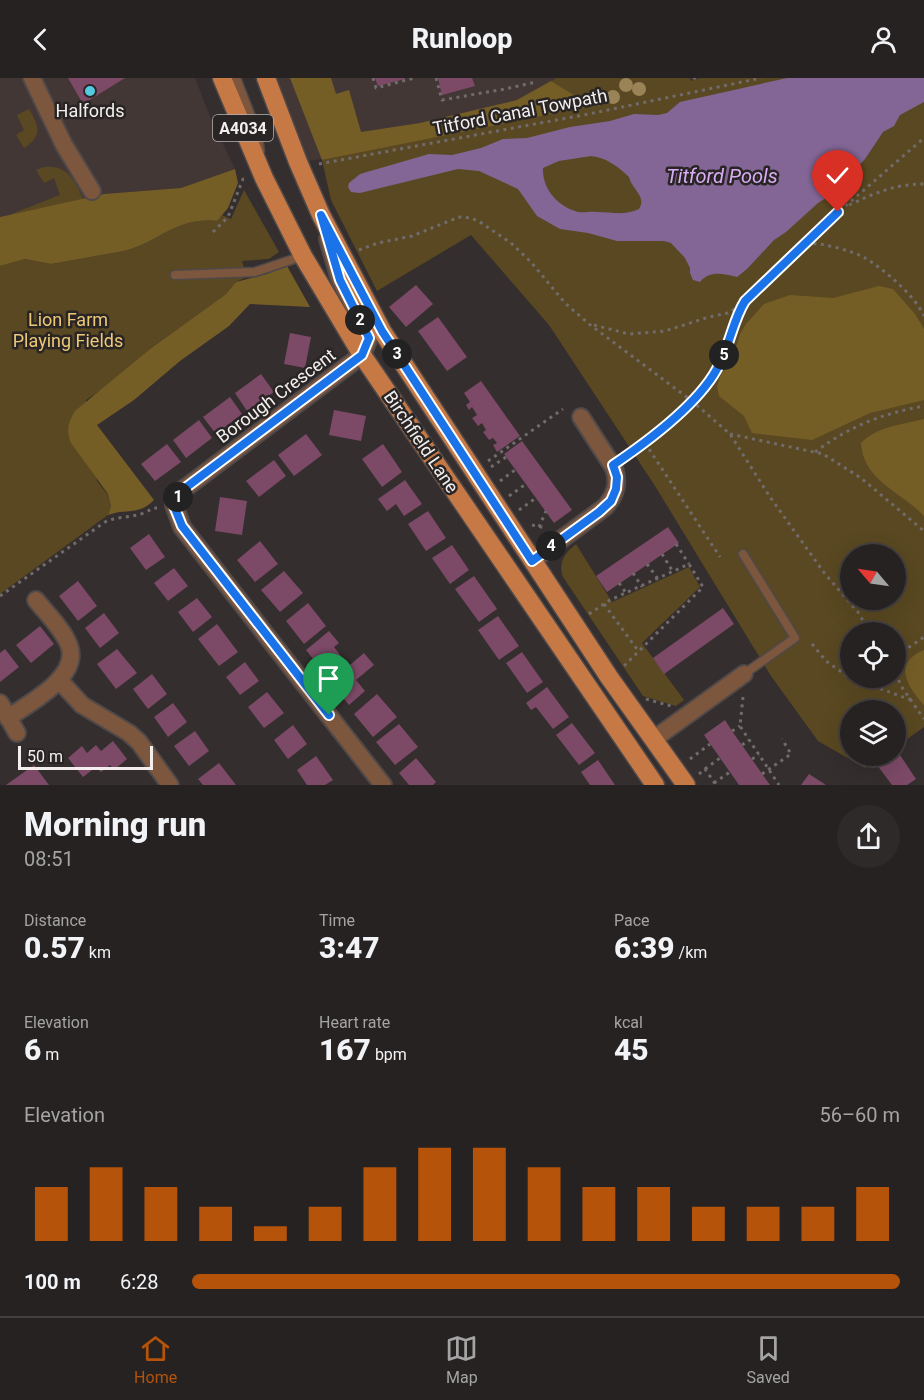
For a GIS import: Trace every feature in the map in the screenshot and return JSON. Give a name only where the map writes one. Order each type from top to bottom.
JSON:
[{"type":"main road","name":"Birchfield Lane","points":[[222,78],[264,178],[303,256],[362,355],[655,785]]},
{"type":"main road","name":"Birchfield Lane","points":[[266,78],[321,215],[382,331],[609,677],[654,739],[690,781]]},
{"type":"street","points":[[32,78],[64,145],[92,191]]},
{"type":"street","name":"Borough Crescent","points":[[174,506],[180,492],[362,355],[369,338],[340,280],[321,215]]},
{"type":"street","points":[[532,561],[599,512],[611,501],[616,489],[617,477],[613,465],[580,417]]},
{"type":"street","points":[[174,506],[182,526],[383,785]]},
{"type":"street","points":[[17,733],[3,710],[60,681],[69,660],[70,648],[65,638],[36,600]]},
{"type":"street","points":[[654,739],[744,674]]},
{"type":"street","points":[[60,681],[82,705],[139,742],[170,785]]},
{"type":"lane","points":[[236,78],[257,132],[264,178]]},
{"type":"lane","points":[[175,275],[255,272],[303,256]]},
{"type":"lane","points":[[613,465],[630,453]]},
{"type":"lane","points":[[743,554],[795,638],[744,674]]},
{"type":"path","points":[[373,78],[376,88],[414,78]]},
{"type":"path","points":[[436,78],[442,100],[536,82]]},
{"type":"path","name":"Titford Canal Towpath","points":[[319,164],[601,111],[761,78]]},
{"type":"path","points":[[630,453],[693,401],[708,385],[718,367],[742,306],[759,286],[844,207],[924,138]]},
{"type":"path","points":[[213,232],[228,217],[243,179],[264,178]]},
{"type":"path","points":[[844,207],[902,184],[924,184]]},
{"type":"path","points":[[354,253],[378,243],[412,236],[459,218],[471,218],[501,236],[522,253],[558,295],[589,324],[693,401],[730,434],[825,574],[858,612],[864,622]]},
{"type":"path","points":[[804,243],[820,244],[864,258],[904,290],[923,310],[924,316]]},
{"type":"path","points":[[589,324],[629,334],[665,331],[709,316],[728,313],[742,306]]},
{"type":"path","points":[[815,452],[856,425],[924,406]]},
{"type":"path","points":[[480,465],[563,410]]},
{"type":"path","points":[[730,434],[823,454],[849,469],[924,531]]},
{"type":"path","points":[[644,443],[720,557]]},
{"type":"path","points":[[485,471],[506,457]]},
{"type":"path","points":[[494,485],[515,470]]},
{"type":"path","points":[[503,500],[526,484]]},
{"type":"path","points":[[512,514],[536,498]]},
{"type":"path","points":[[0,596],[105,522],[117,517],[143,513],[152,508],[174,506]]},
{"type":"path","points":[[539,527],[546,512]]},
{"type":"path","points":[[524,524],[554,530]]},
{"type":"path","points":[[621,669],[703,587],[676,544]]},
{"type":"path","points":[[662,554],[673,572]]},
{"type":"path","points":[[647,564],[658,579]]},
{"type":"path","points":[[586,616],[604,604],[689,564]]},
{"type":"path","points":[[633,573],[642,586]]},
{"type":"path","points":[[619,583],[626,593]]},
{"type":"path","points":[[604,604],[639,652]]},
{"type":"path","points":[[906,649],[924,637]]},
{"type":"path","points":[[812,644],[826,661],[840,672]]},
{"type":"path","points":[[880,688],[911,700]]},
{"type":"path","points":[[902,688],[924,719]]},
{"type":"path","points":[[737,694],[743,695],[740,726],[779,785]]},
{"type":"path","points":[[639,697],[681,709]]},
{"type":"path","points":[[732,731],[740,726]]},
{"type":"path","points":[[762,774],[791,754],[782,739]]},
{"type":"path","points":[[742,745],[749,740]]},
{"type":"path","points":[[683,755],[686,762],[710,744]]},
{"type":"path","points":[[752,759],[759,754]]},
{"type":"path","points":[[690,781],[720,758]]},
{"type":"path","points":[[705,769],[715,784],[730,772]]},
{"type":"shaded area","points":[[0,78],[195,78],[210,117],[235,169],[181,188],[104,194],[0,217]]},
{"type":"shaded area","points":[[266,78],[924,78],[924,84],[298,162]]},
{"type":"shaded area","points":[[290,78],[331,78],[336,94],[349,90],[361,132],[420,123],[517,100],[551,81],[592,106],[322,160]]},
{"type":"shaded area","points":[[235,169],[238,183],[228,208],[217,221],[202,221],[179,226],[124,251],[51,264],[25,259],[0,266],[0,217],[104,194],[181,188]]},
{"type":"shaded area","points":[[287,266],[310,307],[250,304],[229,326],[180,361],[134,400],[97,425],[154,500],[137,510],[108,515],[111,506],[108,494],[69,438],[68,427],[75,411],[150,349],[226,294],[236,282]]},
{"type":"shaded area","points":[[879,286],[893,289],[915,314],[924,329],[924,400],[870,413],[812,440],[752,433],[744,416],[719,396],[717,386],[746,324],[764,304],[790,295],[833,298]]},
{"type":"shaded area","points":[[924,419],[924,516],[876,476],[863,456],[861,443],[882,430]]},
{"type":"shaded area","points":[[924,650],[924,705],[912,690],[906,675],[906,666],[914,655]]},
{"type":"green space","points":[[557,78],[689,78],[691,81],[701,78],[924,78],[924,727],[906,740],[906,700],[840,700],[840,754],[818,741],[771,676],[655,486],[549,325],[471,235],[377,291],[331,200],[322,160],[591,106],[551,81]]},
{"type":"green space","points":[[29,109],[37,126],[37,135],[24,148],[16,135],[24,130],[17,115]]},
{"type":"green space","points":[[44,167],[59,168],[70,175],[83,199],[9,215],[60,195],[54,178],[44,183],[36,170]]},
{"type":"green space","name":"Lion Farm Playing Fields","points":[[244,190],[279,252],[269,259],[242,261],[247,277],[236,282],[226,294],[150,349],[106,387],[86,400],[97,481],[108,495],[111,506],[108,515],[0,594],[0,266],[25,259],[51,264],[124,251],[179,226],[202,221],[217,221],[222,215],[231,219]]},
{"type":"green space","points":[[576,544],[612,602],[689,567],[700,587],[642,643],[684,700],[676,706],[643,696],[563,577],[562,562]]},
{"type":"water","name":"Titford Pools","points":[[787,78],[924,78],[924,102],[900,115],[894,126],[883,132],[865,159],[837,191],[818,203],[774,240],[737,277],[712,274],[700,282],[693,280],[685,258],[671,243],[664,241],[617,241],[588,233],[560,229],[537,216],[518,189],[479,171],[458,169],[360,193],[351,192],[348,187],[349,183],[360,174],[429,154],[452,155],[481,148],[503,139],[527,138],[634,114],[658,115],[667,113],[680,102]],"holes":[[[591,156],[612,163],[629,177],[641,200],[639,209],[623,213],[578,212],[564,206],[553,196],[545,183],[543,168],[559,161]]]},
{"type":"building","name":"Halfords","points":[[68,78],[125,78],[83,104]]},
{"type":"building","points":[[375,78],[405,78],[405,79],[378,86]]},
{"type":"building","points":[[438,78],[472,78],[475,86],[442,95]]},
{"type":"building","points":[[416,285],[433,304],[406,327],[389,307]]},
{"type":"building","points":[[438,317],[467,357],[447,371],[418,331]]},
{"type":"building","points":[[290,333],[311,337],[305,368],[284,364]]},
{"type":"building","points":[[261,374],[274,392],[247,411],[235,393]]},
{"type":"building","points":[[481,381],[520,436],[497,452],[493,445],[497,443],[493,438],[489,440],[483,432],[486,430],[482,423],[478,426],[472,418],[477,415],[472,407],[469,410],[466,405],[470,402],[464,393]]},
{"type":"building","points":[[230,397],[242,414],[216,434],[203,417]]},
{"type":"building","points":[[334,410],[366,416],[361,441],[329,435]]},
{"type":"building","points":[[199,420],[212,438],[186,458],[173,440]]},
{"type":"building","points":[[306,434],[322,455],[294,476],[278,455]]},
{"type":"building","points":[[522,441],[572,510],[554,523],[504,454]]},
{"type":"building","points":[[167,444],[181,462],[155,481],[141,464]]},
{"type":"building","points":[[383,444],[402,472],[382,487],[362,459]]},
{"type":"building","points":[[274,460],[286,476],[259,497],[246,481]]},
{"type":"building","points":[[405,480],[422,504],[404,516],[396,504],[387,511],[378,499]]},
{"type":"building","points":[[220,497],[247,501],[242,535],[215,531]]},
{"type":"building","points":[[428,511],[446,538],[426,551],[408,524]]},
{"type":"building","points":[[668,527],[679,543],[607,592],[596,576]]},
{"type":"building","points":[[149,534],[165,557],[146,570],[130,548]]},
{"type":"building","points":[[260,541],[278,564],[255,582],[237,560]]},
{"type":"building","points":[[452,545],[469,570],[450,584],[432,558]]},
{"type":"building","points":[[174,568],[188,586],[168,601],[154,583]]},
{"type":"building","points":[[284,571],[303,593],[280,612],[261,590]]},
{"type":"building","points":[[474,576],[497,609],[479,622],[455,589]]},
{"type":"building","points":[[78,581],[97,606],[78,621],[59,596]]},
{"type":"building","points":[[197,598],[212,617],[193,632],[178,612]]},
{"type":"building","points":[[308,603],[326,626],[304,644],[286,621]]},
{"type":"building","points":[[723,608],[734,624],[664,674],[653,658]]},
{"type":"building","points":[[104,613],[119,633],[100,648],[85,628]]},
{"type":"building","points":[[498,616],[519,646],[499,660],[478,630]]},
{"type":"building","points":[[217,624],[238,652],[219,666],[198,639]]},
{"type":"building","points":[[40,626],[54,644],[31,663],[16,645]]},
{"type":"building","points":[[329,631],[339,643],[334,647],[343,659],[325,674],[306,650]]},
{"type":"building","points":[[5,649],[19,667],[0,682],[0,653]]},
{"type":"building","points":[[117,649],[137,673],[116,689],[97,664]]},
{"type":"building","points":[[522,652],[543,682],[527,693],[506,663]]},
{"type":"building","points":[[364,653],[374,665],[356,680],[365,691],[349,705],[330,682]]},
{"type":"building","points":[[245,662],[259,681],[240,695],[226,677]]},
{"type":"building","points":[[152,674],[167,694],[148,709],[133,689]]},
{"type":"building","points":[[547,687],[569,717],[553,729],[536,707],[531,710],[526,703]]},
{"type":"building","points":[[267,692],[284,713],[264,728],[248,707]]},
{"type":"building","points":[[377,694],[397,717],[373,737],[354,714]]},
{"type":"building","points":[[173,703],[187,722],[168,737],[154,717]]},
{"type":"building","points":[[725,720],[770,785],[739,785],[704,735]]},
{"type":"building","points":[[572,723],[595,753],[579,765],[556,735]]},
{"type":"building","points":[[399,724],[418,747],[395,765],[376,742]]},
{"type":"building","points":[[293,725],[307,744],[288,759],[274,740]]},
{"type":"building","points":[[195,731],[209,751],[189,766],[174,746]]},
{"type":"building","points":[[113,741],[127,759],[114,770],[110,765],[101,772],[96,767],[83,777],[68,758],[82,746],[87,753],[96,745],[101,751]]},
{"type":"building","points":[[316,756],[333,780],[325,785],[307,785],[297,770]]},
{"type":"building","points":[[416,758],[436,782],[433,785],[409,785],[399,773]]},
{"type":"building","points":[[598,760],[615,785],[590,785],[581,772]]},
{"type":"building","points":[[219,763],[236,785],[203,785],[198,779]]},
{"type":"building","points":[[906,764],[916,779],[907,785],[892,785],[878,766],[906,766]]},
{"type":"building","points":[[34,765],[49,785],[6,785]]},
{"type":"building","points":[[809,774],[826,785],[801,785]]},
{"type":"place","name":"Halfords","points":[[90,91]]},
{"type":"route","points":[[329,715],[182,526],[174,506],[180,492],[362,355],[369,338],[340,280],[321,215],[382,331],[532,561],[611,501],[616,489],[617,477],[613,465],[640,447],[708,385],[728,345],[736,319],[745,301],[838,212]]}]
